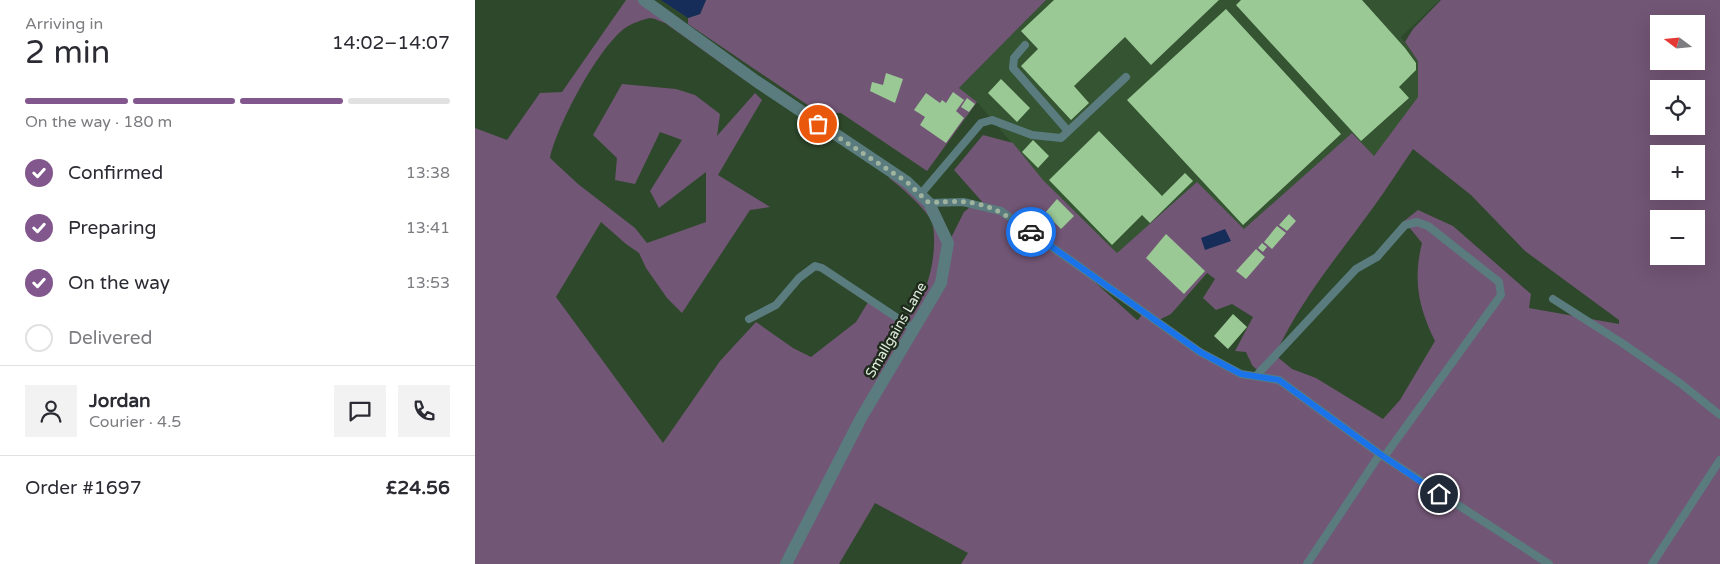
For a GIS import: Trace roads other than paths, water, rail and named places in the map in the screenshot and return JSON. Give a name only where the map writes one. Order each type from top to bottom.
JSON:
[{"type":"street","name":"Smallgains Lane","points":[[645,0],[756,81],[907,182],[925,199],[948,243],[941,283],[861,418],[786,564]]},
{"type":"lane","points":[[1025,45],[1014,58],[1013,68],[1068,130]]},
{"type":"lane","points":[[925,199],[981,123],[992,120],[1043,137],[1061,138],[1126,77]]},
{"type":"lane","points":[[925,199],[963,202],[1001,210],[1200,352],[1241,374],[1279,380],[1382,456],[1549,564]]},
{"type":"lane","points":[[1256,376],[1355,269],[1377,257],[1405,225],[1417,222],[1428,226],[1499,282],[1501,295],[1382,456],[1307,564]]},
{"type":"lane","points":[[749,319],[776,305],[799,278],[815,266],[822,268],[914,329]]},
{"type":"lane","points":[[1553,299],[1622,343],[1720,415]]},
{"type":"lane","points":[[1652,564],[1720,460]]},
{"type":"water","points":[[661,0],[706,0],[700,14],[688,18]]},
{"type":"water","points":[[1225,229],[1231,241],[1205,250],[1201,238]]}]
